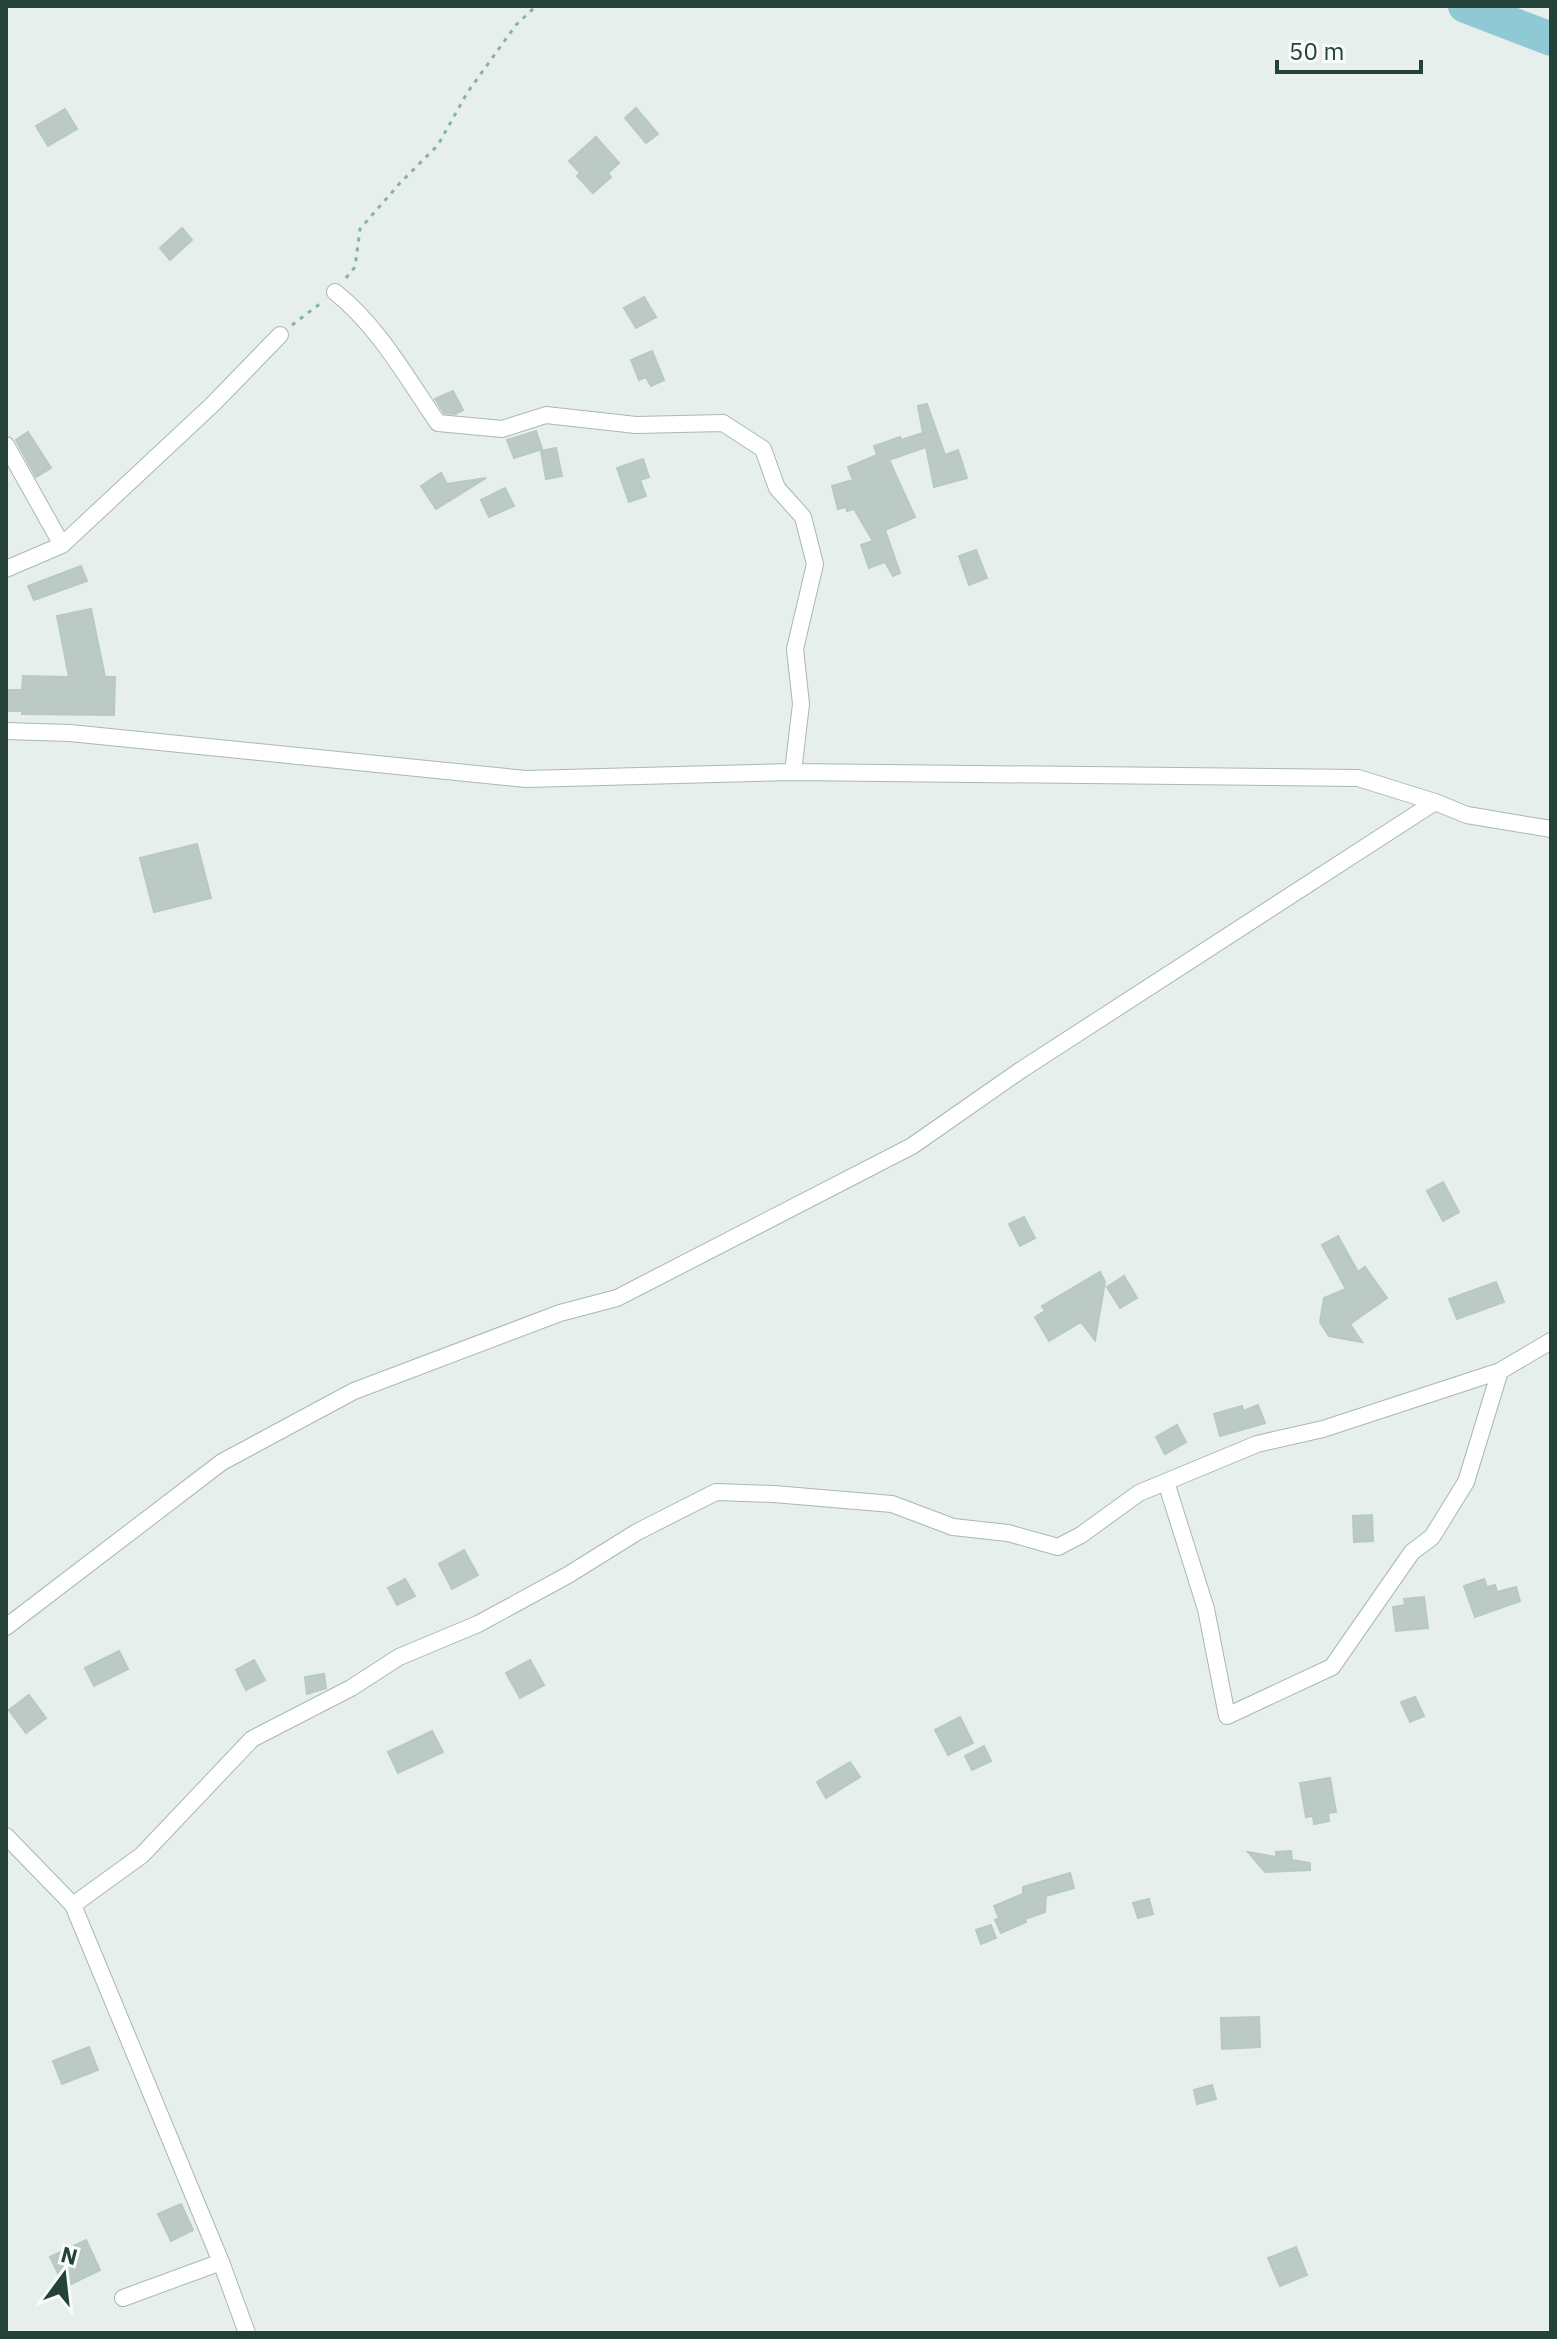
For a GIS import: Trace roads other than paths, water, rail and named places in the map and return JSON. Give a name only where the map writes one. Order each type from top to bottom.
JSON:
[{"type":"street","points":[[335,292],[388,347],[438,423],[502,429],[546,415],[636,425],[723,423],[763,449],[777,488],[803,517],[815,564],[795,649],[801,704],[793,772]]},
{"type":"street","points":[[6,569],[62,545],[213,404],[280,335]]},
{"type":"street","points":[[6,445],[62,545]]},
{"type":"street","points":[[6,731],[70,733],[526,779],[793,772],[1358,778],[1467,815],[1551,829]]},
{"type":"street","points":[[6,1627],[222,1462],[354,1391],[560,1313],[617,1298],[912,1146],[1021,1070],[1435,802]]},
{"type":"street","points":[[73,1905],[142,1855],[252,1739],[351,1688],[399,1657],[478,1624],[568,1575],[637,1532],[716,1492],[892,1504],[953,1527],[1008,1533],[1058,1547],[1081,1535],[1139,1493],[1257,1444],[1323,1429],[1500,1371],[1551,1341]]},
{"type":"street","points":[[1166,1482],[1206,1609],[1227,1716],[1332,1667],[1412,1552],[1432,1537],[1466,1482],[1500,1371]]},
{"type":"street","points":[[6,1836],[73,1905],[221,2262],[247,2333]]},
{"type":"street","points":[[123,2298],[221,2262]]},
{"type":"waterway","points":[[1465,6],[1551,39]]}]
